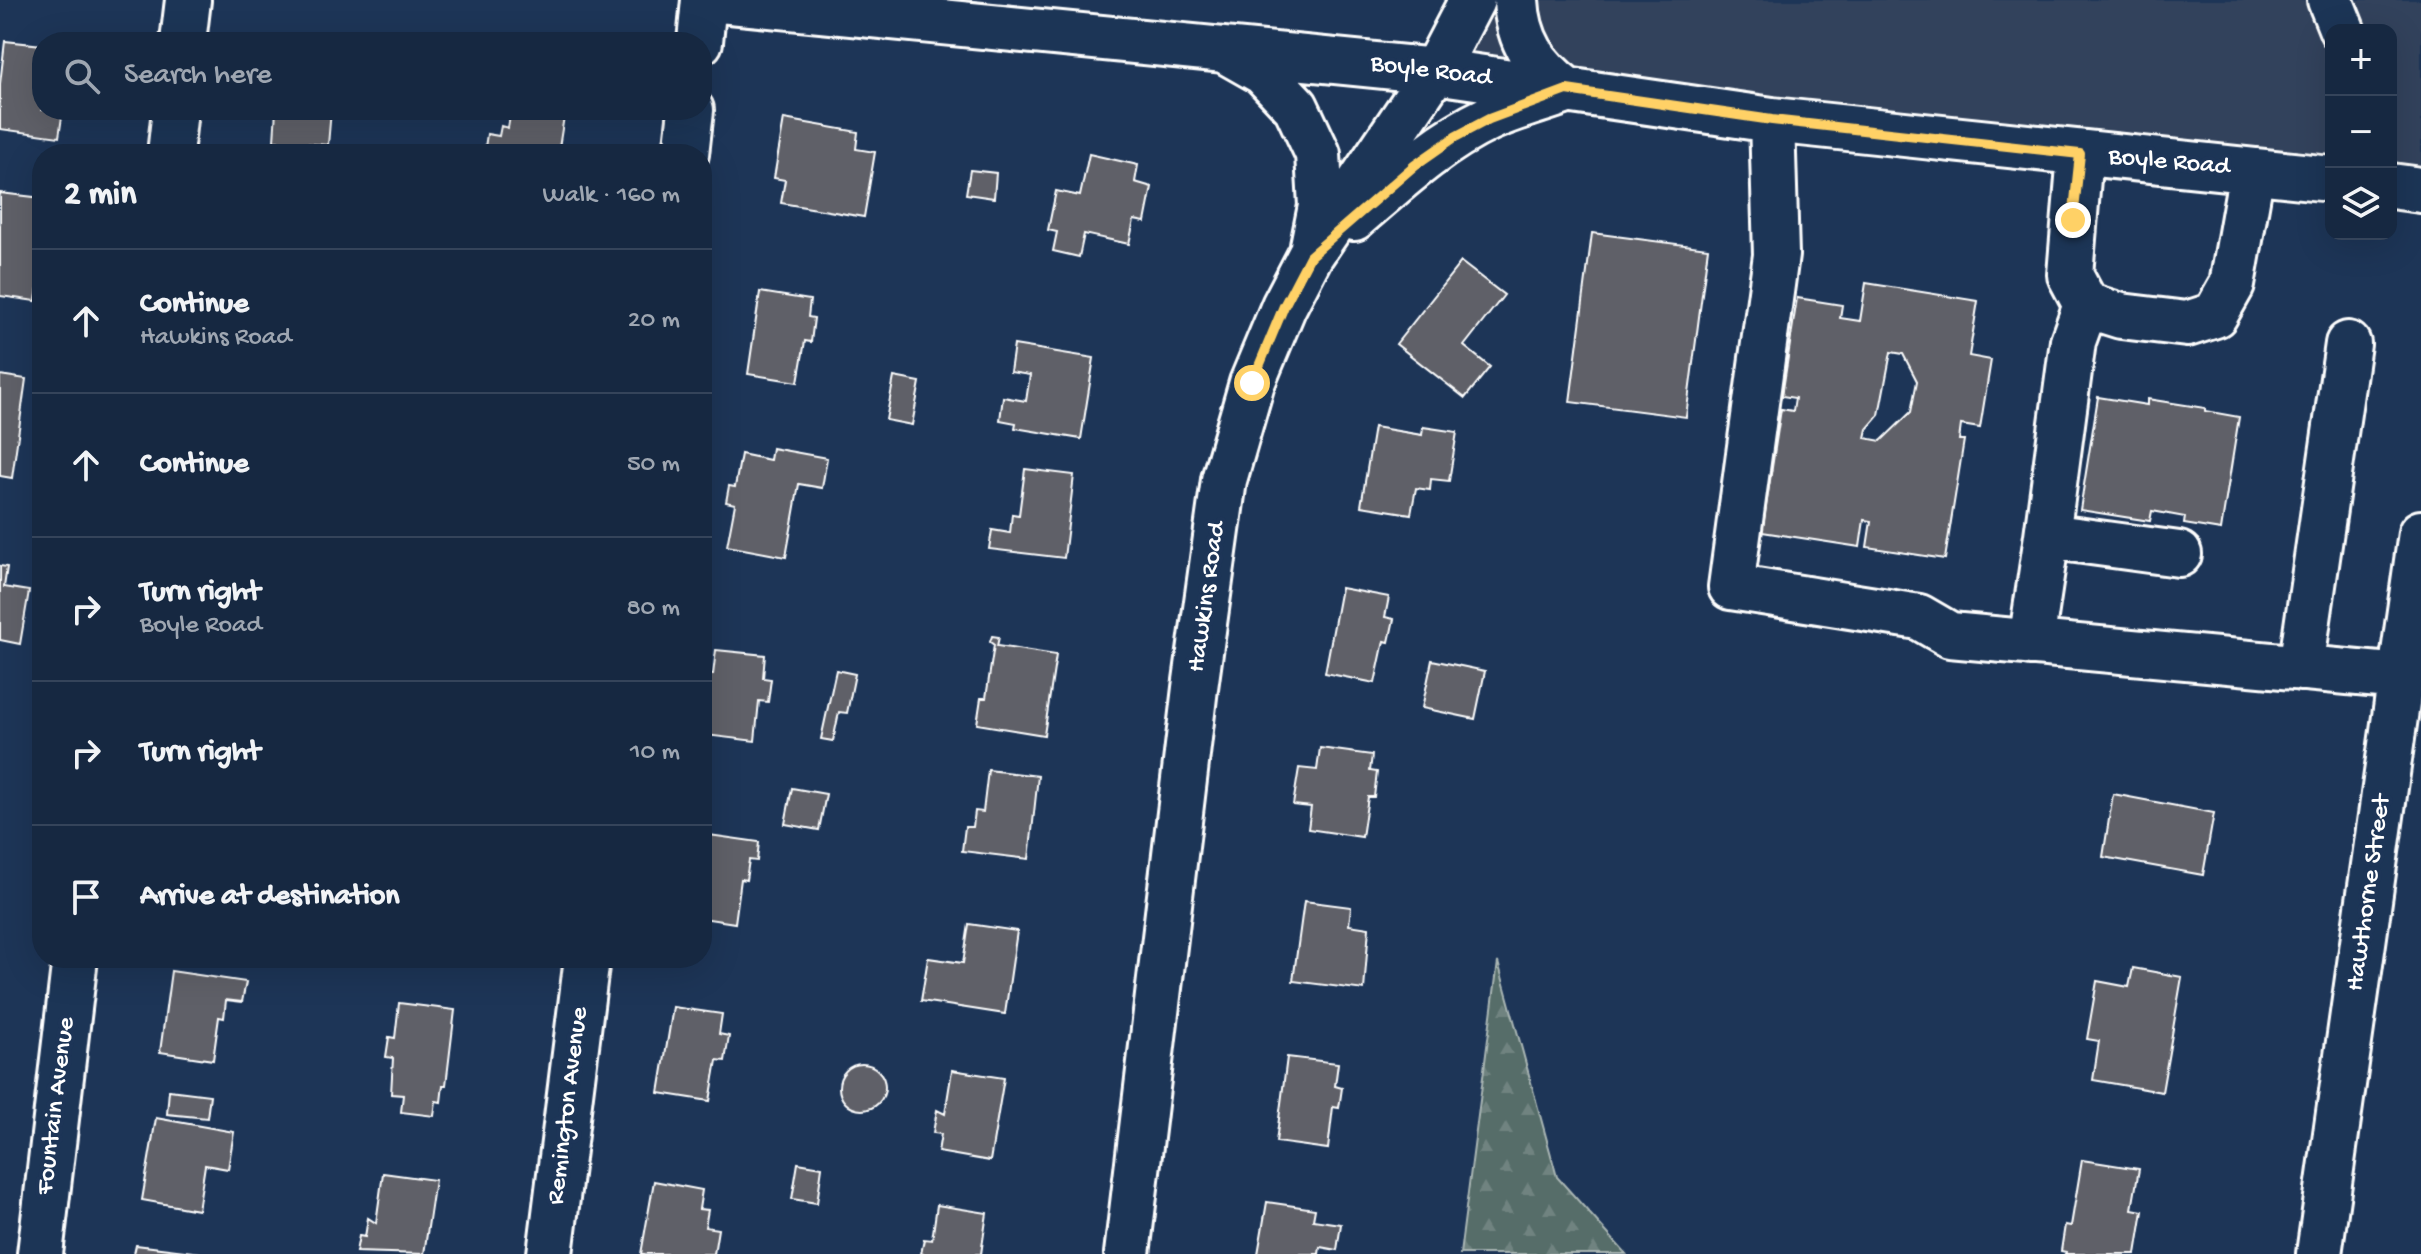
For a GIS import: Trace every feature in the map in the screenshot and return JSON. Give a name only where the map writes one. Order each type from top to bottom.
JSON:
[{"type":"street","points":[[184,32],[188,0]]},
{"type":"street","points":[[701,32],[704,0]]},
{"type":"street","name":"Boyle Road","points":[[720,0],[1435,71],[1772,120],[2325,178]]},
{"type":"street","name":"Hawkins Road","points":[[1127,1254],[1195,688],[1224,480],[1252,383],[1284,306],[1310,256],[1435,71],[1472,0]]},
{"type":"street","points":[[1516,0],[1519,31],[1530,52],[1551,78],[1567,90]]},
{"type":"street","points":[[2330,0],[2340,24]]},
{"type":"street","points":[[1224,50],[1263,72],[1296,107],[1318,154],[1321,206],[1310,256]]},
{"type":"street","points":[[1310,256],[1415,165],[1455,137],[1489,119],[1567,90]]},
{"type":"street","points":[[171,144],[174,120]]},
{"type":"street","points":[[687,144],[690,120]]},
{"type":"street","points":[[1772,120],[1776,255],[1731,587],[1919,617],[1950,635],[2401,677]]},
{"type":"street","points":[[2080,154],[2070,275],[2086,305],[2121,316],[2187,324],[2215,315],[2232,285],[2252,171]]},
{"type":"street","points":[[2397,187],[2421,190]]},
{"type":"street","points":[[2031,643],[2073,341],[2086,305]]},
{"type":"street","points":[[2301,668],[2348,344]]},
{"type":"street","name":"Hawthorne Street","points":[[2319,1254],[2421,533]]},
{"type":"street","points":[[2047,536],[2179,554]]},
{"type":"street","name":"Fountain Avenue","points":[[40,1254],[74,968]]},
{"type":"street","name":"Remington Avenue","points":[[550,1254],[586,968]]},
{"type":"shaded area","points":[[1491,0],[2421,0],[2421,175],[2397,172],[2397,24],[2325,24],[2325,163],[1466,60]]},
{"type":"green space","points":[[1498,962],[1557,1177],[1626,1254],[1460,1254]]},
{"type":"building","points":[[5,41],[32,44],[32,120],[62,120],[59,137],[0,129],[0,84]]},
{"type":"building","points":[[784,119],[858,132],[856,149],[875,152],[864,217],[781,203],[785,180],[774,178]]},
{"type":"building","points":[[275,120],[330,120],[328,144],[274,141]]},
{"type":"building","points":[[509,120],[563,120],[560,144],[486,144],[487,134],[499,136],[501,126],[508,128]]},
{"type":"building","points":[[1089,154],[1138,165],[1135,182],[1152,187],[1145,222],[1134,220],[1129,244],[1084,234],[1079,257],[1053,251],[1057,232],[1048,230],[1056,191],[1080,196]]},
{"type":"building","points":[[970,170],[996,173],[994,198],[966,194]]},
{"type":"building","points":[[0,193],[32,197],[32,300],[0,296]]},
{"type":"building","points":[[1592,233],[1708,248],[1686,417],[1570,402]]},
{"type":"building","points":[[1461,262],[1504,295],[1464,346],[1490,367],[1465,398],[1396,344]]},
{"type":"building","points":[[1866,283],[1978,301],[1969,356],[1991,360],[1980,428],[1961,425],[1959,440],[1964,440],[1945,559],[1867,547],[1871,521],[1864,520],[1860,547],[1762,532],[1781,409],[1793,411],[1795,398],[1782,396],[1797,298],[1842,305],[1840,318],[1860,321]],"holes":[[[1891,352],[1903,354],[1917,381],[1911,412],[1881,441],[1865,438],[1867,429],[1879,415]]]},
{"type":"building","points":[[760,292],[810,300],[808,317],[814,318],[811,342],[805,341],[798,382],[748,374]]},
{"type":"building","points":[[1014,345],[1094,358],[1081,439],[1015,428],[1016,423],[1000,420],[1003,397],[1026,401],[1030,375],[1010,372]]},
{"type":"building","points":[[0,375],[26,379],[12,478],[0,476]]},
{"type":"building","points":[[894,377],[920,382],[912,425],[886,420]]},
{"type":"building","points":[[2098,397],[2147,405],[2147,399],[2239,417],[2221,530],[2184,524],[2185,517],[2152,511],[2150,521],[2080,510]]},
{"type":"building","points":[[1374,427],[1422,435],[1423,427],[1457,432],[1449,481],[1431,479],[1430,490],[1416,488],[1411,514],[1361,506]]},
{"type":"building","points":[[772,448],[827,458],[822,488],[799,484],[786,557],[727,546],[735,504],[726,502],[729,486],[735,487],[741,454],[770,460]]},
{"type":"building","points":[[1025,469],[1074,475],[1064,558],[989,549],[992,530],[1010,533],[1012,514],[1019,515]]},
{"type":"building","points":[[0,566],[7,567],[4,587],[29,591],[20,644],[0,640]]},
{"type":"building","points":[[1341,588],[1389,597],[1385,617],[1394,619],[1389,642],[1384,641],[1375,683],[1325,673]]},
{"type":"building","points":[[992,636],[999,637],[997,646],[1056,655],[1044,735],[977,724],[981,698],[986,698],[994,645],[990,642]]},
{"type":"building","points":[[716,650],[765,655],[763,678],[771,679],[768,702],[759,701],[755,741],[712,736]]},
{"type":"building","points":[[1432,660],[1485,671],[1475,719],[1422,708]]},
{"type":"building","points":[[836,670],[855,674],[847,713],[839,712],[833,741],[821,739]]},
{"type":"building","points":[[1320,748],[1372,755],[1370,771],[1377,772],[1374,797],[1368,797],[1362,837],[1308,829],[1311,807],[1293,805],[1299,768],[1317,770]]},
{"type":"building","points":[[988,770],[1038,776],[1029,859],[962,851],[965,827],[973,827],[975,811],[983,812]]},
{"type":"building","points":[[792,788],[826,794],[819,830],[785,824]]},
{"type":"building","points":[[2113,794],[2214,813],[2203,875],[2103,857]]},
{"type":"building","points":[[712,835],[759,842],[757,861],[749,860],[746,880],[741,879],[735,923],[712,920]]},
{"type":"building","points":[[1304,901],[1351,907],[1349,925],[1369,928],[1364,990],[1293,981]]},
{"type":"building","points":[[969,924],[1017,931],[1005,1014],[921,1001],[928,958],[963,963]]},
{"type":"building","points":[[2133,968],[2182,977],[2162,1092],[2093,1080],[2099,1041],[2087,1039],[2097,981],[2129,987]]},
{"type":"building","points":[[171,971],[246,982],[242,1002],[226,1000],[224,1018],[219,1017],[213,1060],[160,1052]]},
{"type":"building","points":[[399,1003],[455,1010],[446,1085],[443,1085],[441,1102],[436,1101],[434,1116],[401,1112],[403,1095],[391,1094],[393,1058],[386,1057],[389,1037],[395,1038]]},
{"type":"building","points":[[673,1007],[722,1014],[719,1034],[729,1036],[725,1061],[717,1060],[710,1101],[659,1093]]},
{"type":"building","points":[[1287,1057],[1338,1063],[1335,1086],[1342,1088],[1339,1108],[1333,1107],[1328,1149],[1276,1142]]},
{"type":"building","points":[[862,1064],[878,1071],[885,1087],[878,1103],[862,1110],[846,1103],[839,1087],[846,1071]]},
{"type":"building","points":[[952,1070],[1004,1078],[990,1161],[938,1152],[941,1134],[933,1133],[937,1110],[945,1114]]},
{"type":"building","points":[[169,1090],[210,1095],[207,1118],[167,1114]]},
{"type":"building","points":[[156,1118],[234,1132],[228,1169],[205,1165],[198,1210],[142,1200]]},
{"type":"building","points":[[2082,1160],[2139,1169],[2132,1209],[2143,1211],[2136,1254],[2065,1254],[2061,1251],[2065,1225],[2071,1226]]},
{"type":"building","points":[[798,1163],[822,1167],[817,1203],[792,1199]]},
{"type":"building","points":[[383,1173],[435,1180],[424,1254],[356,1252],[359,1236],[365,1237],[368,1218],[376,1223]]},
{"type":"building","points":[[654,1181],[702,1190],[699,1209],[708,1210],[705,1227],[718,1229],[714,1254],[641,1254]]},
{"type":"building","points":[[1267,1202],[1315,1209],[1313,1220],[1341,1224],[1337,1250],[1320,1247],[1319,1254],[1258,1254]]},
{"type":"building","points":[[937,1205],[987,1213],[981,1254],[921,1254],[924,1239],[932,1240]]},
{"type":"building","points":[[136,1245],[209,1254],[134,1254]]},
{"type":"route","points":[[1252,383],[1284,306],[1310,256],[1415,165],[1455,137],[1489,119],[1567,90],[1772,120],[2080,154],[2073,220]]}]
